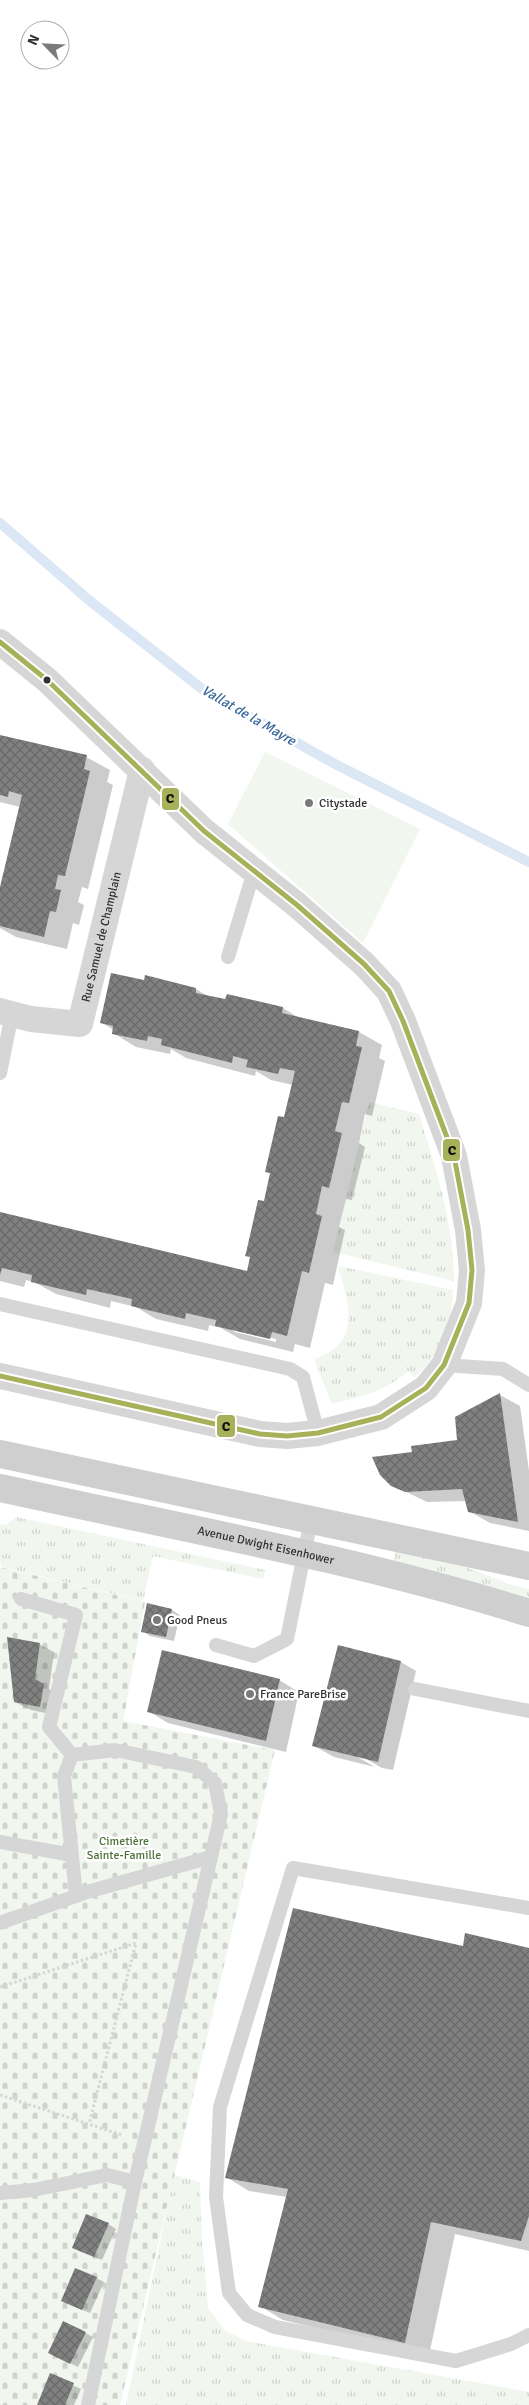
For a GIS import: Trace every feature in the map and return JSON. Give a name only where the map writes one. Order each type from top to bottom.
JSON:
[{"type":"main road","points":[[0,1454],[529,1566]]},
{"type":"main road","name":"Avenue Dwight Eisenhower","points":[[0,1488],[304,1555],[475,1596],[529,1613]]},
{"type":"street","points":[[0,642],[47,680],[204,831],[364,964],[388,991],[403,1021],[454,1156],[468,1230],[472,1270],[469,1303],[444,1365],[426,1388],[381,1417],[318,1433],[287,1436],[260,1434],[0,1376]]},
{"type":"street","name":"Rue Samuel de Champlain","points":[[6,1012],[80,1024],[142,770]]},
{"type":"lane","points":[[228,957],[254,871]]},
{"type":"lane","points":[[0,1072],[6,1012]]},
{"type":"lane","points":[[0,1304],[290,1369],[303,1377],[318,1433]]},
{"type":"lane","points":[[444,1365],[503,1369],[529,1385]]},
{"type":"lane","points":[[216,1645],[254,1656],[287,1638],[311,1520]]},
{"type":"lane","points":[[20,1599],[76,1615],[49,1727],[72,1755]]},
{"type":"lane","points":[[415,1689],[529,1711]]},
{"type":"lane","points":[[72,1755],[115,1750],[196,1767],[215,1783],[221,1814],[144,2142],[88,2405]]},
{"type":"lane","points":[[72,1755],[64,1776],[76,1896]]},
{"type":"lane","points":[[0,1842],[72,1855]]},
{"type":"lane","points":[[0,1923],[76,1896],[211,1857]]},
{"type":"lane","points":[[529,1908],[293,1868],[220,2107],[216,2197],[229,2293],[247,2315],[268,2324],[456,2361],[511,2344],[529,2335]]},
{"type":"lane","points":[[0,2193],[33,2190],[107,2175],[135,2182]]},
{"type":"path","points":[[0,1987],[136,1942],[90,2124]]},
{"type":"path","points":[[0,2095],[144,2142]]},
{"type":"green space","points":[[265,752],[420,829],[363,943],[228,824]]},
{"type":"green space","points":[[369,1102],[419,1114],[443,1196],[451,1238],[454,1281],[333,1252]]},
{"type":"green space","points":[[338,1266],[453,1290],[450,1315],[443,1338],[431,1359],[414,1378],[409,1371],[382,1388],[363,1396],[332,1404],[314,1359],[330,1352],[340,1343],[346,1332],[348,1308]]},
{"type":"green space","points":[[16,1517],[265,1570],[263,1579],[153,1556],[143,1601],[2,1567],[0,1561],[0,1524],[6,1525]]},
{"type":"green space","points":[[395,1549],[435,1555],[509,1584],[529,1589],[529,1603],[393,1565]]},
{"type":"green space","name":"Cimetière Sainte-Famille","points":[[0,1567],[145,1602],[123,1721],[275,1750],[120,2405],[0,2405]]},
{"type":"green space","points":[[174,2175],[200,2182],[202,2239],[208,2308],[225,2330],[245,2341],[529,2392],[529,2405],[126,2405]]},
{"type":"building","points":[[0,735],[87,755],[84,769],[90,771],[65,876],[58,875],[55,889],[61,890],[56,912],[50,911],[44,937],[0,926],[0,887],[22,795],[9,791],[8,797],[0,795]]},
{"type":"building","points":[[111,973],[144,980],[145,975],[196,988],[196,993],[225,999],[227,994],[283,1007],[282,1013],[359,1031],[356,1046],[362,1047],[349,1103],[342,1102],[335,1131],[342,1133],[329,1188],[322,1186],[316,1214],[322,1216],[309,1273],[302,1271],[287,1336],[272,1332],[270,1339],[215,1326],[216,1320],[186,1313],[185,1319],[131,1306],[132,1299],[87,1289],[86,1295],[31,1282],[32,1275],[2,1268],[0,1275],[0,1212],[247,1271],[250,1257],[245,1256],[258,1200],[264,1201],[270,1173],[265,1172],[278,1116],[284,1117],[295,1071],[280,1068],[278,1074],[246,1067],[248,1060],[233,1056],[232,1063],[161,1045],[162,1039],[148,1036],[147,1041],[112,1034],[113,1026],[100,1023]]},
{"type":"building","points":[[500,1393],[518,1522],[468,1512],[462,1489],[405,1492],[391,1486],[380,1475],[372,1457],[412,1452],[411,1446],[457,1440],[455,1417]]},
{"type":"building","name":"Good Pneus","points":[[147,1603],[172,1609],[166,1637],[141,1632]]},
{"type":"building","points":[[7,1637],[40,1643],[35,1679],[44,1684],[40,1707],[14,1702]]},
{"type":"building","points":[[338,1645],[401,1661],[378,1762],[312,1746]]},
{"type":"building","points":[[162,1650],[280,1679],[266,1741],[147,1712]]},
{"type":"building","points":[[293,1908],[463,1946],[465,1933],[529,1948],[529,2216],[521,2241],[431,2222],[405,2343],[258,2307],[288,2189],[225,2178]]},
{"type":"building","points":[[86,2214],[109,2223],[94,2257],[72,2248]]},
{"type":"building","points":[[75,2268],[97,2277],[82,2310],[61,2301]]},
{"type":"building","points":[[63,2321],[86,2332],[70,2364],[48,2353]]},
{"type":"building","points":[[50,2373],[74,2383],[65,2405],[37,2405]]},
{"type":"waterway","name":"Vallat de la Mayre","points":[[0,523],[90,601],[206,692],[335,764],[529,862]]},
{"type":"transit line","name":"C","points":[[0,642],[47,680],[204,831],[297,905],[364,964],[389,991],[403,1021],[454,1156],[468,1230],[472,1270],[469,1303],[444,1365],[426,1388],[381,1417],[318,1433],[287,1436],[260,1434],[0,1376]]},
{"type":"place","name":"Citystade","points":[[309,803]]},
{"type":"place","name":"Good Pneus","points":[[157,1620]]},
{"type":"place","name":"France PareBrise","points":[[250,1694]]}]
